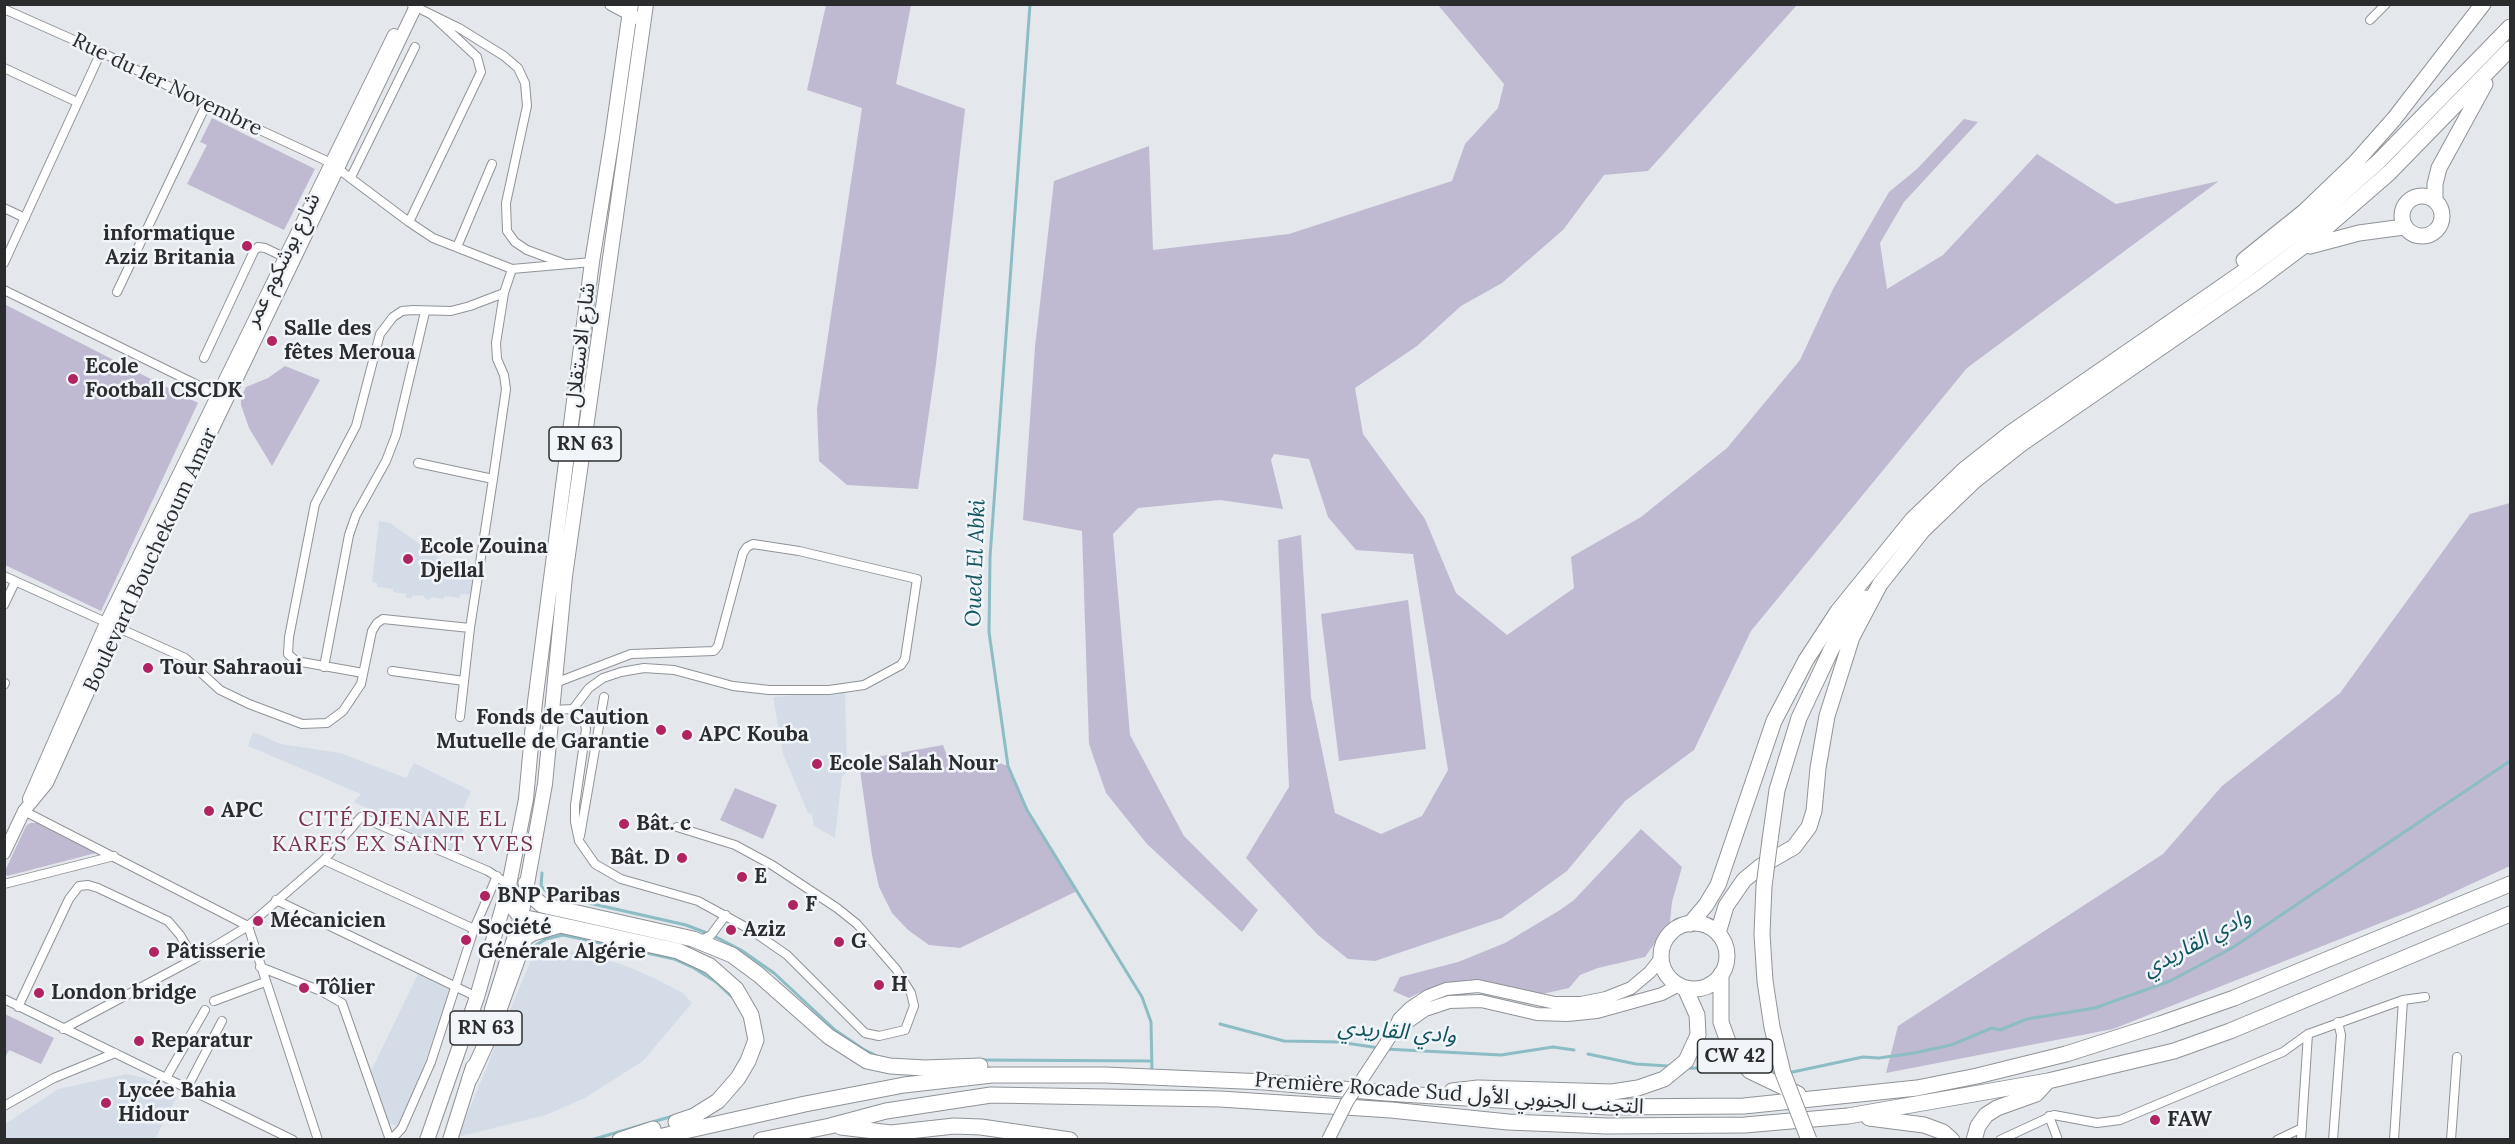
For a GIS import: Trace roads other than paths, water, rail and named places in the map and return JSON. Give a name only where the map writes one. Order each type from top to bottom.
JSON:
[{"type":"highway","points":[[1690,924],[1706,905],[1718,885],[1757,767],[1779,711],[1806,660],[1838,611],[1912,519],[1988,450],[2251,254],[2305,211],[2355,163],[2394,119],[2483,4]]},
{"type":"highway","points":[[2037,414],[2249,268],[2304,227],[2378,162],[2511,27]]},
{"type":"highway","points":[[1851,614],[1880,584],[1923,530],[1997,462],[2299,250],[2381,181],[2511,49]]},
{"type":"highway","points":[[2299,250],[2338,238],[2404,227],[2419,236],[2435,231],[2442,216],[2435,201],[2435,184],[2445,156],[2496,64]]},
{"type":"highway","points":[[2404,227],[2402,210],[2408,201],[2425,196],[2435,201]]},
{"type":"highway","points":[[1809,1140],[1783,1073],[1772,1027],[1765,981],[1763,922],[1770,840],[1777,790],[1799,718],[1819,672],[1851,614],[1867,574]]},
{"type":"highway","points":[[1718,933],[1726,906],[1744,880],[1761,866],[1794,847],[1809,827],[1814,811],[1822,742],[1834,689],[1851,637],[1880,584]]},
{"type":"highway","points":[[503,880],[514,909]]},
{"type":"highway","points":[[526,883],[528,893],[542,905]]},
{"type":"highway","name":"Première Rocade Sud التجنب الجنوبي الأول","points":[[645,1140],[805,1104],[951,1078],[1040,1074],[1276,1083],[1514,1103],[1640,1108],[1744,1106],[1917,1088],[2066,1054],[2160,1024],[2234,998],[2511,884]]},
{"type":"highway","points":[[514,909],[542,905],[707,936],[759,975],[828,1036],[867,1061],[890,1066],[925,1068],[999,1065],[1090,1066],[1158,1071],[1204,1080]]},
{"type":"highway","points":[[514,909],[560,925],[678,951],[710,966],[736,988],[751,1015],[756,1040],[738,1078],[718,1101],[694,1116],[620,1140]]},
{"type":"highway","name":"Première Rocade Sud التجنب الجنوبي الأول","points":[[761,1140],[886,1112],[992,1095],[1220,1099],[1391,1110],[1509,1122],[1607,1126],[1745,1125],[1848,1116],[2048,1081],[2174,1051],[2230,1031],[2511,914]]},
{"type":"highway","points":[[1429,1096],[1478,1088],[1612,1092],[1638,1088],[1664,1079],[1686,1061],[1696,1044],[1698,1035],[1697,1015],[1682,987],[1668,977],[1661,957],[1667,938],[1677,928],[1690,924],[1708,926],[1718,933],[1724,942],[1727,955],[1721,975],[1706,987],[1682,987]]},
{"type":"highway","points":[[470,1078],[489,1037],[525,938],[533,933],[560,925]]},
{"type":"highway","name":"CW 42","points":[[1721,975],[1721,1022],[1724,1034],[1737,1058],[1750,1071],[1806,1098]]},
{"type":"highway","points":[[1974,1140],[1978,1126],[1986,1115],[1997,1108],[2036,1094],[2048,1081]]},
{"type":"highway","points":[[1848,1116],[1924,1125],[1943,1132],[1952,1140]]},
{"type":"highway","points":[[787,1140],[830,1126],[891,1133],[922,1128],[981,1127],[1070,1140]]},
{"type":"main road","name":"RN 63","points":[[427,1140],[477,997],[526,883],[546,784],[565,576],[589,422],[646,4]]},
{"type":"main road","name":"شارع الاستقلال","points":[[503,880],[526,799],[535,702],[592,262],[630,9]]},
{"type":"main road","name":"RN 63","points":[[450,1140],[470,1078],[514,909]]},
{"type":"street","points":[[612,4],[630,9],[643,21]]},
{"type":"street","points":[[2370,20],[2386,4]]},
{"type":"street","points":[[413,5],[459,28],[504,56],[518,69],[525,83],[527,106],[506,203],[507,231],[515,242],[527,250],[565,264]]},
{"type":"street","name":"شارع بوشكوم عمر","points":[[24,811],[36,780],[223,398],[284,257],[334,165],[413,5]]},
{"type":"street","name":"Rue du 1er Novembre","points":[[4,9],[101,52],[206,105],[334,165],[433,238],[512,269]]},
{"type":"street","points":[[409,222],[481,72],[477,57],[432,15]]},
{"type":"street","points":[[351,177],[415,47]]},
{"type":"street","points":[[4,263],[101,52]]},
{"type":"street","points":[[4,69],[77,102]]},
{"type":"street","points":[[117,292],[206,105]]},
{"type":"street","points":[[457,247],[492,164]]},
{"type":"street","points":[[4,290],[223,398],[334,165]]},
{"type":"street","points":[[4,208],[26,218]]},
{"type":"street","points":[[204,358],[254,251],[258,247],[265,248],[284,257]]},
{"type":"street","points":[[460,717],[470,628],[506,389],[504,375],[497,359],[496,343],[504,293],[512,269],[592,262]]},
{"type":"street","points":[[363,673],[296,661],[288,654],[315,504],[356,426],[380,334],[393,316],[402,311],[451,311],[504,293]]},
{"type":"street","points":[[324,667],[348,535],[356,515],[386,461],[396,435],[424,312]]},
{"type":"street","points":[[418,463],[493,479]]},
{"type":"street","points":[[555,683],[631,654],[714,651],[718,646],[743,553],[753,544],[799,551],[917,579],[905,658],[901,665],[864,685],[829,690],[769,690],[733,686],[674,670],[644,668],[603,678],[589,688],[573,709]]},
{"type":"street","points":[[4,576],[185,658],[220,690],[249,704],[302,724],[327,723],[336,718],[357,692],[372,631],[383,619],[470,628]]},
{"type":"street","points":[[4,605],[15,582]]},
{"type":"street","points":[[392,671],[464,681]]},
{"type":"street","points":[[579,841],[604,697]]},
{"type":"street","points":[[552,710],[573,709],[583,717],[586,729],[575,805],[579,841],[595,864],[621,879],[698,901],[726,915],[787,955],[865,1033],[879,1036],[905,1030],[914,1006],[911,993],[896,969],[857,924],[772,864],[735,845],[676,827]]},
{"type":"street","points":[[4,853],[24,811],[248,926],[318,1140]]},
{"type":"street","points":[[63,1029],[194,959],[248,926],[324,860],[361,817],[503,880],[474,929],[431,1062],[402,1128],[390,1140],[342,1003],[321,991],[260,967]]},
{"type":"street","points":[[4,885],[114,856]]},
{"type":"street","points":[[324,860],[474,929]]},
{"type":"street","points":[[18,1007],[69,899],[78,886],[88,885],[98,888],[168,921],[180,935],[194,959]]},
{"type":"street","points":[[276,900],[477,997]]},
{"type":"street","points":[[707,936],[726,915]]},
{"type":"street","points":[[1328,1140],[1347,1102],[1392,1034],[1399,1019],[1428,996],[1446,989],[1478,986],[1555,1003],[1587,1002],[1619,994],[1631,988],[1650,972],[1661,957]]},
{"type":"street","points":[[214,1001],[265,982]]},
{"type":"street","points":[[1392,1034],[1425,1010],[1449,1002],[1481,1001],[1537,1014],[1567,1015],[1597,1012],[1682,987]]},
{"type":"street","points":[[2001,1140],[2049,1116],[2063,1115],[2097,1123],[2120,1120],[2283,1052],[2308,1034],[2403,1000],[2425,997]]},
{"type":"street","points":[[4,999],[293,1140]]},
{"type":"street","points":[[2394,1140],[2403,1000]]},
{"type":"street","points":[[166,1078],[205,1010]]},
{"type":"street","points":[[187,1088],[222,1021]]},
{"type":"street","points":[[2333,1140],[2341,1035],[2338,1022]]},
{"type":"street","points":[[2301,1140],[2308,1034]]},
{"type":"street","points":[[4,1106],[54,1077],[115,1053]]},
{"type":"street","points":[[2451,1140],[2457,1057]]},
{"type":"street","points":[[2049,1116],[2058,1140]]},
{"type":"street","points":[[2277,1140],[2302,1128]]},
{"type":"waterway","name":"Oued El Abki","points":[[1030,4],[990,557],[989,632],[1008,766],[1027,810],[1142,997],[1151,1022],[1152,1072]]},
{"type":"waterway","name":"وادي القاريدي","points":[[1788,1073],[1863,1057],[1879,1058],[1951,1045],[1992,1028],[2000,1030],[2027,1019],[2095,1008],[2170,981],[2232,948],[2510,761]]},
{"type":"waterway","points":[[542,873],[541,886],[549,894],[686,925],[741,950],[774,973],[835,1030],[877,1056]]},
{"type":"waterway","points":[[534,952],[536,945],[546,939],[563,935],[674,959],[716,982],[732,997]]},
{"type":"waterway","name":"وادي القاريدي","points":[[1220,1024],[1284,1041],[1339,1042],[1379,1048]]},
{"type":"waterway","name":"وادي القاريدي","points":[[1385,1049],[1501,1055],[1553,1047],[1574,1050]]},
{"type":"waterway","name":"وادي القاريدي","points":[[1588,1054],[1636,1064],[1668,1066]]},
{"type":"waterway","points":[[982,1060],[1151,1061]]},
{"type":"waterway","name":"وادي القاريدي","points":[[1687,1068],[1737,1069]]},
{"type":"waterway","name":"وادي القاريدي","points":[[1765,1071],[1779,1073]]},
{"type":"waterway","points":[[591,1140],[673,1116]]},
{"type":"place","name":"informatique Aziz Britania","points":[[247,246]]},
{"type":"place","name":"Salle des fêtes Meroua","points":[[272,341]]},
{"type":"place","name":"Ecole Football CSCDK","points":[[73,379]]},
{"type":"place","name":"Ecole Zouina Djellal","points":[[408,559]]},
{"type":"place","name":"Tour Sahraoui","points":[[148,668]]},
{"type":"place","name":"Fonds de Caution Mutuelle de Garantie","points":[[661,730]]},
{"type":"place","name":"APC Kouba","points":[[687,735]]},
{"type":"place","name":"Ecole Salah Nour","points":[[817,764]]},
{"type":"place","name":"APC","points":[[209,811]]},
{"type":"place","name":"Bât. c","points":[[624,824]]},
{"type":"place","name":"Bât. D","points":[[682,858]]},
{"type":"place","name":"E","points":[[742,877]]},
{"type":"place","name":"BNP Paribas","points":[[485,896]]},
{"type":"place","name":"F","points":[[793,905]]},
{"type":"place","name":"Mécanicien","points":[[258,921]]},
{"type":"place","name":"Aziz","points":[[731,930]]},
{"type":"place","name":"Société Générale Algérie","points":[[466,940]]},
{"type":"place","name":"G","points":[[839,942]]},
{"type":"place","name":"Pâtisserie","points":[[154,952]]},
{"type":"place","name":"H","points":[[879,985]]},
{"type":"place","name":"Tôlier","points":[[304,988]]},
{"type":"place","name":"London bridge","points":[[39,993]]},
{"type":"place","name":"Reparatur","points":[[139,1041]]},
{"type":"place","name":"Lycée Bahia Hidour","points":[[106,1103]]},
{"type":"place","name":"FAW","points":[[2155,1120]]},
{"type":"district","name":"CITÉ DJENANE EL KARES EX SAINT YVES","points":[[403,832]]}]
